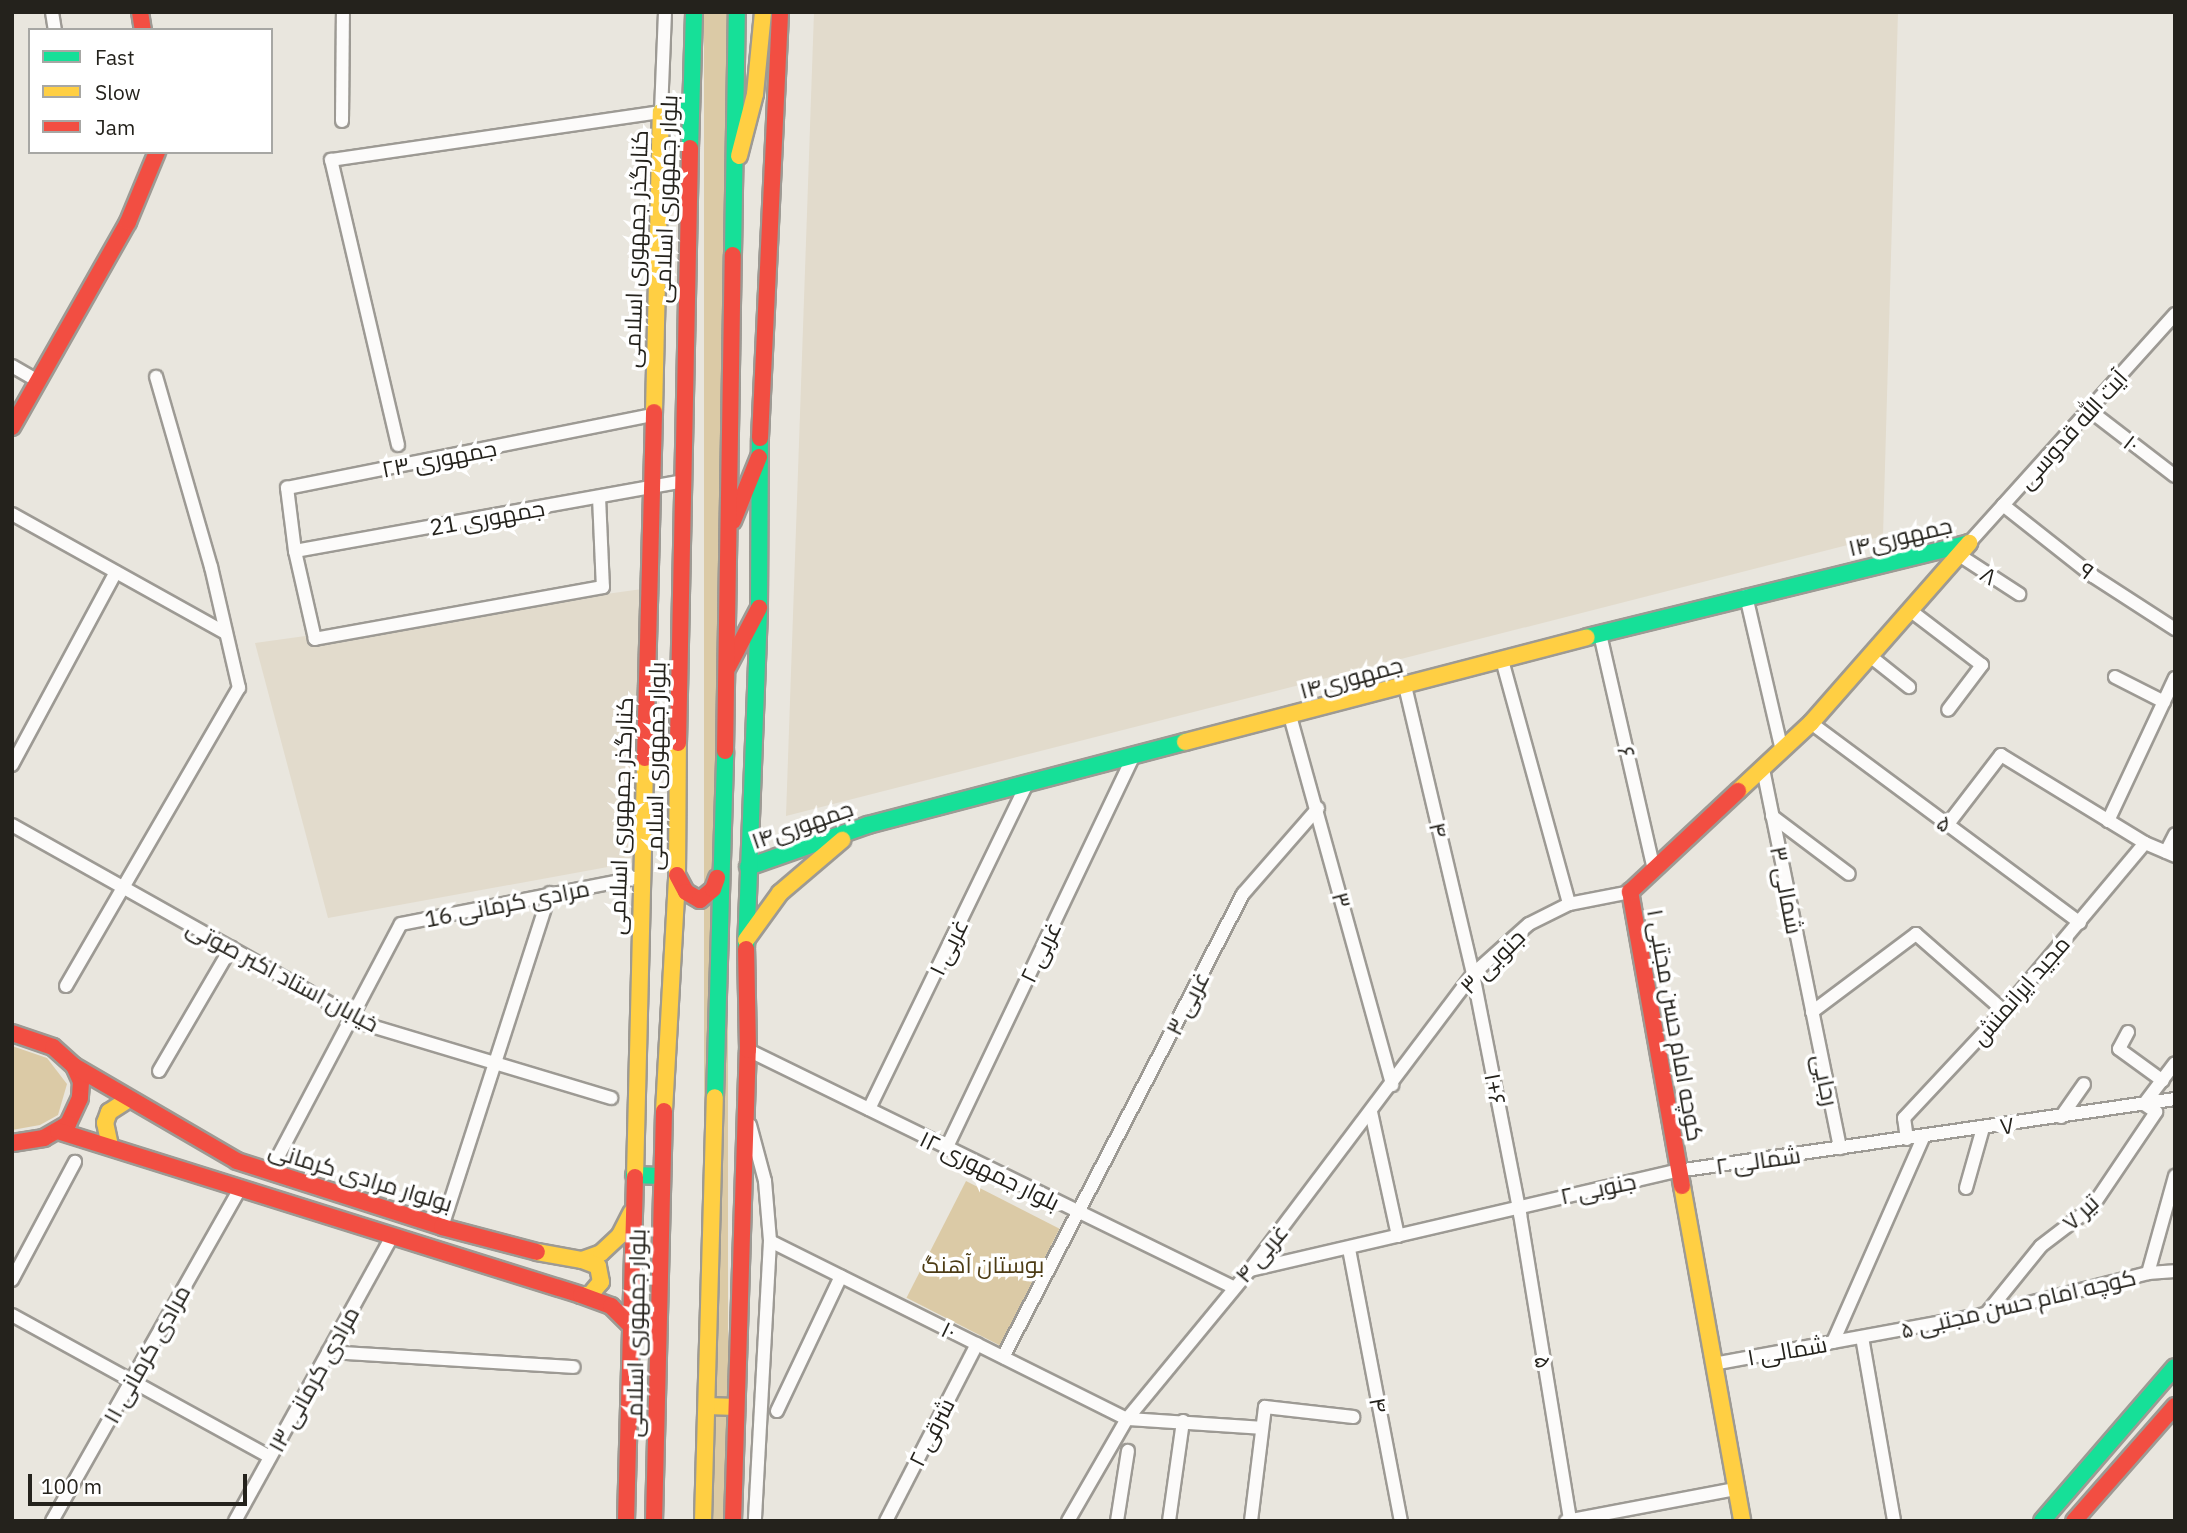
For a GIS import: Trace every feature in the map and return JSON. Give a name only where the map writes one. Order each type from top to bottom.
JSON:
[{"type":"street","points":[[342,121],[343,12]]},
{"type":"street","points":[[661,112],[665,12]]},
{"type":"street","name":"بلوار جمهوری اسلامی","points":[[654,1521],[660,1176],[677,875],[680,482],[694,12]]},
{"type":"street","points":[[703,1521],[726,671],[737,12]]},
{"type":"street","points":[[735,173],[755,93],[763,12]]},
{"type":"street","points":[[733,1521],[743,1102],[748,1050],[748,867],[759,608],[759,457],[780,12]]},
{"type":"street","points":[[398,445],[331,160],[661,112],[691,110]]},
{"type":"street","name":"کنارگذر جمهوری اسلامی","points":[[626,1521],[661,112]]},
{"type":"street","points":[[12,427],[145,190],[156,154]]},
{"type":"street","name":"آیت الله قدوسی","points":[[1964,549],[2175,314]]},
{"type":"street","points":[[12,366],[38,381]]},
{"type":"street","points":[[66,986],[126,889],[239,688],[156,377]]},
{"type":"street","name":"۱۰","points":[[2089,410],[2175,477]]},
{"type":"street","name":"۲۳ جمهوری","points":[[295,551],[287,488],[653,415]]},
{"type":"street","points":[[729,531],[759,457]]},
{"type":"street","name":"جمهوری 21","points":[[295,551],[680,482]]},
{"type":"street","points":[[295,551],[315,639],[603,587],[599,497]]},
{"type":"street","name":"۹","points":[[2003,505],[2093,576],[2175,629]]},
{"type":"street","points":[[12,514],[226,633]]},
{"type":"street","name":"۸","points":[[1964,549],[2019,594]]},
{"type":"street","name":"جمهوری۱۴","points":[[748,867],[868,825],[1134,754],[1290,716],[1746,596],[1964,549]]},
{"type":"street","name":"کوچه امام حسن مجتبی ۱","points":[[1742,1521],[1677,1171],[1630,892],[1811,723],[1964,549]]},
{"type":"street","points":[[12,765],[116,572]]},
{"type":"street","points":[[1746,596],[1782,751]]},
{"type":"street","points":[[726,671],[759,608]]},
{"type":"street","points":[[1911,611],[1982,665],[1948,710]]},
{"type":"street","name":"۶","points":[[1600,634],[1654,869]]},
{"type":"street","points":[[1870,656],[1909,687]]},
{"type":"street","points":[[1502,660],[1569,904]]},
{"type":"street","points":[[2115,677],[2164,702]]},
{"type":"street","points":[[2108,821],[2175,678]]},
{"type":"street","name":"۴","points":[[1405,686],[1473,974]]},
{"type":"street","name":"۳","points":[[1290,716],[1318,808],[1392,1085]]},
{"type":"street","name":"۵","points":[[1811,723],[2080,923]]},
{"type":"street","name":"۲ غربی","points":[[946,1149],[1134,754]]},
{"type":"street","points":[[1948,824],[2001,755],[2108,821],[2170,854],[2175,834]]},
{"type":"street","name":"۳ شمالی","points":[[1763,769],[1812,1012]]},
{"type":"street","name":"۱ غربی","points":[[869,1108],[1026,785]]},
{"type":"street","name":"۳ غربی","points":[[1003,1357],[1243,894],[1318,808]]},
{"type":"street","points":[[1772,816],[1849,874]]},
{"type":"street","name":"خیابان استاد اکبر صوتی","points":[[12,825],[352,1017],[611,1098]]},
{"type":"street","points":[[746,940],[763,912],[799,875],[836,843],[868,825]]},
{"type":"street","name":"مجید ایرانمنش","points":[[1907,1139],[1904,1118],[2004,1011],[2146,843]]},
{"type":"street","points":[[677,875],[686,892],[700,900],[713,889],[719,874]]},
{"type":"street","name":"مرادی کرمانی 16","points":[[270,1172],[401,924],[550,892],[641,877]]},
{"type":"street","points":[[442,1227],[550,892]]},
{"type":"street","name":"۳ جنوبی","points":[[1392,1085],[1473,974],[1529,924],[1569,904],[1630,892]]},
{"type":"street","points":[[1812,1012],[1916,934],[2004,1011]]},
{"type":"street","points":[[159,1071],[230,948]]},
{"type":"street","name":"۱+۶","points":[[1473,974],[1518,1204]]},
{"type":"street","name":"رجایی","points":[[1812,1012],[1840,1148]]},
{"type":"street","name":"بولوار مرادی کرمانی","points":[[12,1032],[53,1047],[74,1066],[237,1161],[442,1227],[582,1260]]},
{"type":"street","points":[[2129,1032],[2119,1049],[2163,1081]]},
{"type":"street","name":"بلوار جمهوری ۱۲","points":[[748,1050],[1233,1287]]},
{"type":"street","points":[[2144,1104],[2175,1063]]},
{"type":"street","points":[[12,1143],[58,1131],[68,1124],[80,1098],[80,1082],[74,1066]]},
{"type":"street","points":[[2061,1117],[2084,1084]]},
{"type":"street","name":"۴ غربی","points":[[1068,1521],[1127,1419],[1233,1287],[1250,1270],[1392,1085]]},
{"type":"street","points":[[110,1146],[104,1123],[109,1112],[129,1099]]},
{"type":"street","name":"۷","points":[[1840,1148],[2175,1099]]},
{"type":"street","points":[[743,1102],[765,1181],[770,1241],[755,1521]]},
{"type":"street","name":"۷ تیر","points":[[1985,1314],[2041,1246],[2092,1207],[2156,1112],[2144,1104]]},
{"type":"street","points":[[1371,1112],[1398,1236]]},
{"type":"street","points":[[1966,1188],[1983,1128]]},
{"type":"street","name":"بولوار مرادی کرمانی","points":[[58,1131],[241,1187],[391,1238],[581,1295],[611,1306],[630,1325]]},
{"type":"street","points":[[1833,1342],[1924,1136]]},
{"type":"street","name":"۲ شمالی","points":[[1677,1171],[1840,1148]]},
{"type":"street","points":[[12,1280],[75,1162]]},
{"type":"street","name":"۲ جنوبی","points":[[1250,1270],[1398,1236],[1518,1204],[1677,1171]]},
{"type":"street","points":[[634,1175],[660,1176]]},
{"type":"street","points":[[2148,1273],[2175,1176]]},
{"type":"street","name":"مرادی کرمانی ۱۱","points":[[52,1521],[241,1187]]},
{"type":"street","name":"۵","points":[[1518,1204],[1568,1520]]},
{"type":"street","points":[[582,1260],[601,1253],[620,1235],[633,1210]]},
{"type":"street","name":"مرادی کرمانی ۱۳","points":[[235,1521],[391,1238]]},
{"type":"street","name":"۱۰","points":[[770,1241],[1127,1419]]},
{"type":"street","name":"۴","points":[[1349,1248],[1401,1521]]},
{"type":"street","points":[[581,1295],[590,1294],[601,1282],[598,1266],[582,1260]]},
{"type":"street","name":"کوچه امام حسن مجتبی ۵","points":[[1862,1337],[1985,1314],[2148,1273],[2175,1271]]},
{"type":"street","points":[[777,1410],[841,1276]]},
{"type":"street","points":[[12,1315],[270,1457]]},
{"type":"street","points":[[1862,1337],[1894,1521]]},
{"type":"street","name":"۱ شمالی","points":[[1713,1364],[1862,1337]]},
{"type":"street","name":"۲ شرقی","points":[[886,1521],[977,1344]]},
{"type":"street","points":[[328,1352],[574,1367]]},
{"type":"street","points":[[2042,1521],[2175,1367]]},
{"type":"street","points":[[707,1406],[736,1407]]},
{"type":"street","points":[[2074,1521],[2175,1406]]},
{"type":"street","points":[[1251,1521],[1265,1407],[1353,1417]]},
{"type":"street","points":[[1127,1419],[1262,1428]]},
{"type":"street","points":[[1169,1521],[1183,1421]]},
{"type":"street","points":[[1117,1521],[1128,1451]]},
{"type":"street","points":[[1568,1520],[1619,1516],[1736,1489]]},
{"type":"shaded area","points":[[814,12],[1898,12],[1883,536],[786,816]]},
{"type":"shaded area","points":[[642,589],[635,862],[328,918],[255,643]]},
{"type":"green space","points":[[704,12],[728,12],[728,1521],[704,1521]]},
{"type":"green space","points":[[12,1046],[47,1058],[67,1084],[58,1115],[40,1125],[12,1130]]},
{"type":"green space","name":"بوستان آهنگ","points":[[966,1181],[1060,1229],[1000,1345],[907,1298]]},
{"type":"traffic: fast","points":[[690,148],[694,12]]},
{"type":"traffic: fast","points":[[733,255],[737,12]]},
{"type":"traffic: fast","points":[[661,112],[691,110]]},
{"type":"traffic: fast","points":[[746,949],[759,608],[760,438]]},
{"type":"traffic: fast","points":[[1587,637],[1969,543]]},
{"type":"traffic: fast","points":[[748,867],[868,825],[1185,742]]},
{"type":"traffic: fast","points":[[715,1097],[725,751]]},
{"type":"traffic: fast","points":[[634,1175],[660,1176]]},
{"type":"traffic: fast","points":[[2042,1521],[2175,1367]]},
{"type":"traffic: slow","points":[[739,156],[755,94],[763,12]]},
{"type":"traffic: slow","points":[[654,412],[661,112]]},
{"type":"traffic: slow","points":[[1738,791],[1811,723],[1969,543]]},
{"type":"traffic: slow","points":[[1185,742],[1587,637]]},
{"type":"traffic: slow","points":[[664,1111],[677,875],[678,743]]},
{"type":"traffic: slow","points":[[635,1177],[645,758]]},
{"type":"traffic: slow","points":[[746,940],[780,893],[842,840]]},
{"type":"traffic: slow","points":[[703,1521],[715,1097]]},
{"type":"traffic: slow","points":[[110,1146],[105,1123],[109,1112],[129,1099]]},
{"type":"traffic: slow","points":[[1682,1186],[1742,1521]]},
{"type":"traffic: slow","points":[[537,1252],[582,1260],[601,1253],[620,1235],[631,1213]]},
{"type":"traffic: slow","points":[[581,1295],[590,1295],[601,1282],[598,1266],[582,1260]]},
{"type":"traffic: slow","points":[[707,1406],[736,1407]]},
{"type":"traffic: jam","points":[[140,12],[143,28]]},
{"type":"traffic: jam","points":[[760,438],[780,12]]},
{"type":"traffic: jam","points":[[678,743],[690,148]]},
{"type":"traffic: jam","points":[[12,427],[128,222],[156,154]]},
{"type":"traffic: jam","points":[[725,751],[733,255]]},
{"type":"traffic: jam","points":[[645,758],[654,412]]},
{"type":"traffic: jam","points":[[733,521],[759,457]]},
{"type":"traffic: jam","points":[[728,667],[759,608]]},
{"type":"traffic: jam","points":[[1682,1186],[1630,892],[1738,791]]},
{"type":"traffic: jam","points":[[677,875],[686,892],[700,900],[713,889],[717,878]]},
{"type":"traffic: jam","points":[[733,1521],[748,1050],[746,949]]},
{"type":"traffic: jam","points":[[12,1033],[53,1047],[74,1066],[81,1082],[80,1098],[68,1124],[44,1138],[12,1143]]},
{"type":"traffic: jam","points":[[74,1066],[237,1161],[442,1227],[537,1252]]},
{"type":"traffic: jam","points":[[654,1521],[664,1111]]},
{"type":"traffic: jam","points":[[58,1131],[581,1295],[611,1306],[630,1325]]},
{"type":"traffic: jam","points":[[626,1521],[635,1177]]},
{"type":"traffic: jam","points":[[2074,1521],[2175,1406]]}]
